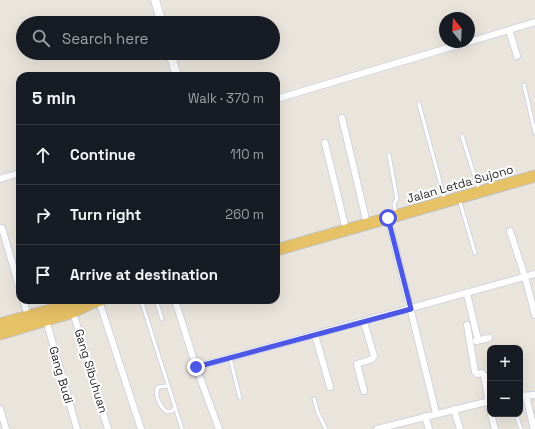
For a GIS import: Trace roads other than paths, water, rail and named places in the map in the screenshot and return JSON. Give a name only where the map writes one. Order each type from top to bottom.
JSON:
[{"type":"highway","name":"Jalan Letda Sujono","points":[[280,249],[535,176]]},
{"type":"highway","points":[[0,334],[46,320],[87,304]]},
{"type":"highway","points":[[0,324],[53,307],[72,309]]},
{"type":"street","points":[[156,0],[160,16]]},
{"type":"street","points":[[475,40],[535,22]]},
{"type":"street","points":[[509,30],[517,56]]},
{"type":"street","points":[[280,98],[448,48]]},
{"type":"street","points":[[172,60],[175,72]]},
{"type":"street","points":[[342,118],[367,224]]},
{"type":"street","points":[[325,143],[346,230]]},
{"type":"street","points":[[0,179],[16,174]]},
{"type":"street","points":[[392,217],[411,309],[436,414]]},
{"type":"street","points":[[2,228],[16,276]]},
{"type":"street","points":[[510,231],[525,277],[535,315]]},
{"type":"street","points":[[196,367],[467,294],[535,274]]},
{"type":"street","points":[[467,294],[478,340]]},
{"type":"street","points":[[24,304],[28,316]]},
{"type":"street","points":[[97,304],[141,429]]},
{"type":"street","points":[[177,304],[196,367],[219,429]]},
{"type":"street","name":"Gang Sibuhuan","points":[[72,309],[108,429]]},
{"type":"street","name":"Gang Budi","points":[[46,320],[77,429]]},
{"type":"street","points":[[364,322],[374,356],[372,359],[357,364],[364,391]]},
{"type":"street","points":[[467,325],[475,372],[477,374],[482,373],[484,375],[487,391]]},
{"type":"street","points":[[316,334],[330,387]]},
{"type":"street","points":[[470,343],[489,338]]},
{"type":"street","points":[[534,429],[523,396],[535,395]]},
{"type":"street","points":[[377,429],[487,401]]},
{"type":"street","points":[[0,409],[6,429]]},
{"type":"street","points":[[454,409],[460,429]]},
{"type":"street","points":[[425,416],[429,429]]},
{"type":"street","points":[[492,417],[495,429]]},
{"type":"street","points":[[402,422],[404,429]]},
{"type":"lane","points":[[524,85],[535,133]]},
{"type":"lane","points":[[419,104],[446,202]]},
{"type":"lane","points":[[462,136],[479,192]]},
{"type":"lane","points":[[389,155],[397,199],[392,217]]},
{"type":"lane","points":[[459,198],[475,253]]},
{"type":"lane","points":[[142,304],[167,386],[182,429]]},
{"type":"lane","points":[[157,304],[162,319]]},
{"type":"lane","points":[[230,358],[240,398]]},
{"type":"lane","points":[[167,386],[158,387],[156,392],[158,398],[162,408],[167,412],[172,411],[175,408]]},
{"type":"lane","points":[[314,399],[318,413],[326,429]]},
{"type":"lane","points":[[517,417],[521,429]]}]
